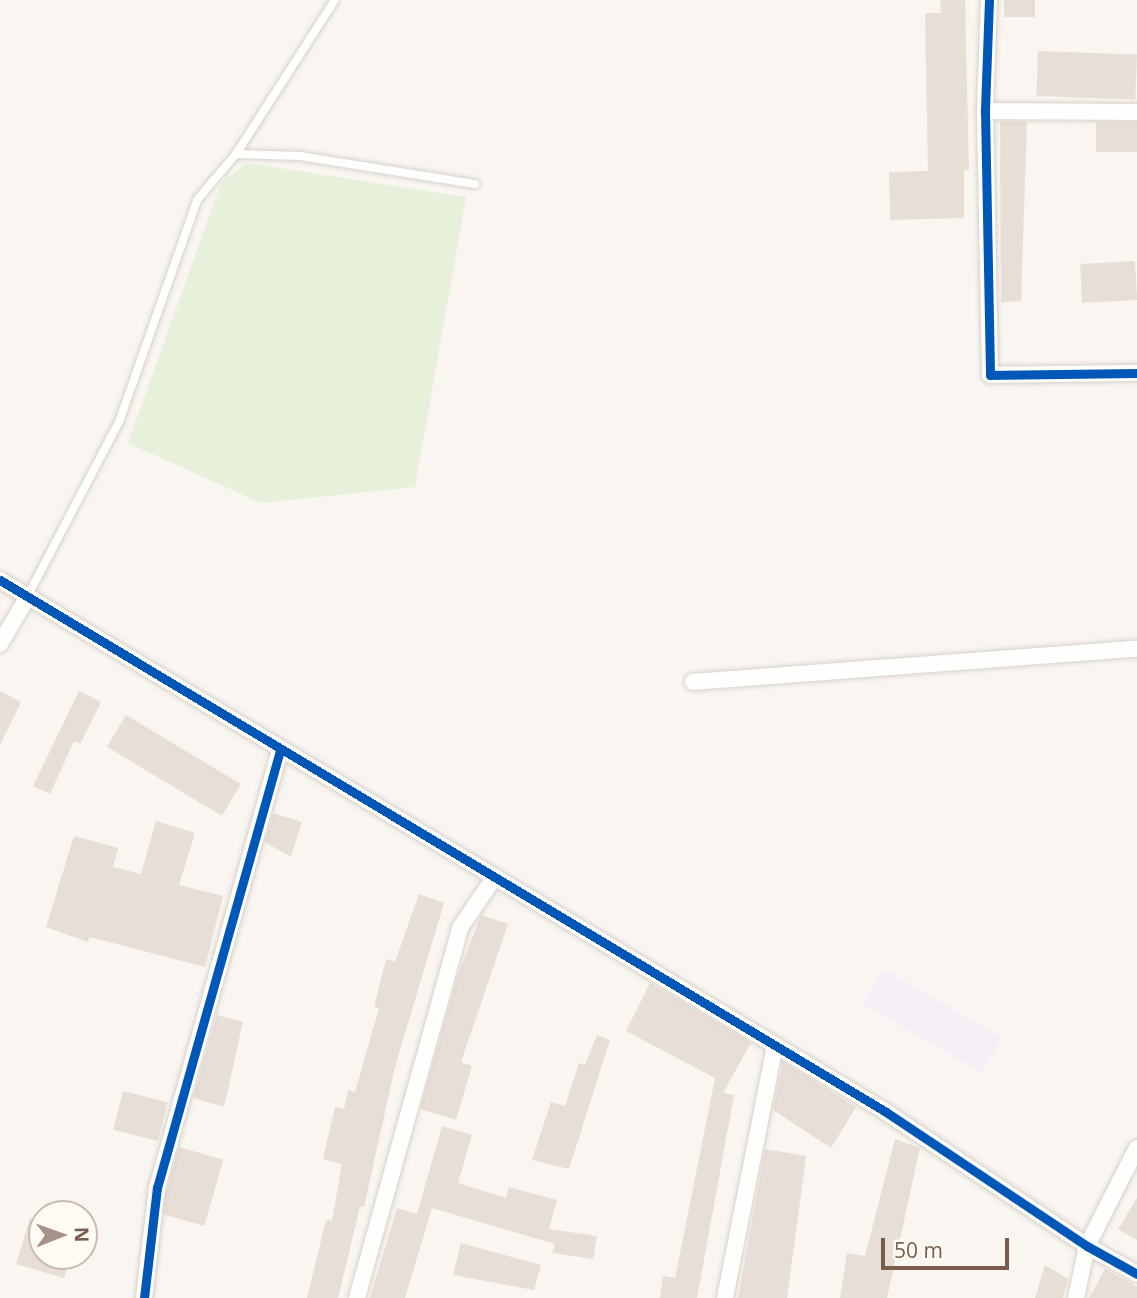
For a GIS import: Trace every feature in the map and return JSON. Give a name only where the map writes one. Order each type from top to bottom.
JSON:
[{"type":"street","points":[[989,0],[985,111],[990,375],[1137,373]]},
{"type":"street","points":[[985,111],[1137,112]]},
{"type":"street","points":[[0,580],[886,1112],[1087,1246],[1137,1274]]},
{"type":"street","points":[[0,645],[27,598]]},
{"type":"street","points":[[693,682],[1137,649]]},
{"type":"street","points":[[144,1298],[157,1188],[280,750]]},
{"type":"street","points":[[356,1298],[460,928],[494,878]]},
{"type":"street","points":[[725,1298],[775,1046]]},
{"type":"street","points":[[1076,1298],[1087,1246],[1137,1148]]},
{"type":"lane","points":[[27,598],[119,422],[197,200],[236,154],[335,0]]},
{"type":"lane","points":[[236,154],[300,156],[475,184]]},
{"type":"shaded area","points":[[883,969],[1002,1038],[982,1072],[863,1004]]},
{"type":"green space","points":[[247,163],[466,197],[415,487],[261,503],[128,443],[221,183]]},
{"type":"building","points":[[940,0],[965,0],[969,170],[964,170],[964,218],[890,220],[889,172],[928,171],[925,13],[941,13]]},
{"type":"building","points":[[1004,0],[1035,0],[1035,17],[1004,17]]},
{"type":"building","points":[[1038,51],[1137,54],[1135,99],[1036,96]]},
{"type":"building","points":[[1000,122],[1027,122],[1021,301],[1001,302]]},
{"type":"building","points":[[1096,122],[1137,122],[1137,152],[1096,152]]},
{"type":"building","points":[[1135,261],[1137,300],[1082,303],[1080,264]]},
{"type":"building","points":[[0,691],[21,702],[0,745]]},
{"type":"building","points":[[79,691],[101,702],[80,744],[74,741],[50,794],[33,786]]},
{"type":"building","points":[[126,715],[241,784],[222,816],[107,747]]},
{"type":"building","points":[[273,813],[302,822],[291,857],[265,842]]},
{"type":"building","points":[[156,821],[195,833],[179,885],[223,896],[205,967],[90,937],[88,942],[46,927],[74,836],[118,848],[113,867],[141,874]]},
{"type":"building","points":[[419,894],[444,903],[395,1067],[364,1207],[360,1207],[338,1298],[307,1298],[326,1220],[332,1221],[342,1164],[323,1159],[335,1107],[344,1109],[348,1090],[355,1092],[379,1008],[374,1007],[386,959],[395,962]]},
{"type":"building","points":[[481,915],[508,924],[461,1062],[472,1066],[456,1120],[420,1109],[458,975]]},
{"type":"building","points":[[650,983],[751,1043],[723,1093],[734,1095],[697,1298],[660,1298],[663,1276],[675,1278],[715,1078],[626,1031]]},
{"type":"building","points":[[217,1015],[243,1022],[224,1107],[193,1098]]},
{"type":"building","points":[[597,1035],[610,1040],[569,1169],[532,1160],[551,1102],[565,1106],[579,1063],[585,1065]]},
{"type":"building","points":[[783,1062],[856,1107],[831,1148],[773,1110]]},
{"type":"building","points":[[123,1091],[168,1102],[158,1141],[113,1130]]},
{"type":"building","points":[[442,1126],[472,1135],[458,1183],[506,1198],[509,1187],[557,1200],[549,1229],[597,1236],[593,1259],[552,1253],[555,1244],[432,1208],[405,1298],[370,1298],[397,1208],[417,1214]]},
{"type":"building","points":[[895,1139],[920,1148],[887,1298],[840,1298],[847,1253],[865,1256]]},
{"type":"building","points":[[179,1147],[223,1160],[204,1226],[160,1213]]},
{"type":"building","points":[[765,1149],[806,1156],[787,1298],[738,1298]]},
{"type":"building","points":[[1137,1198],[1137,1240],[1118,1229]]},
{"type":"building","points":[[28,1225],[28,1268],[16,1264]]},
{"type":"building","points":[[461,1243],[541,1265],[534,1290],[453,1275]]},
{"type":"building","points":[[1045,1265],[1068,1279],[1063,1298],[1035,1298]]},
{"type":"building","points":[[1105,1269],[1137,1287],[1137,1298],[1089,1298]]},
{"type":"building","points":[[37,1270],[66,1270],[64,1278]]},
{"type":"cycle path","points":[[989,0],[985,111],[990,375],[1137,373]]},
{"type":"cycle path","points":[[0,580],[886,1112],[1087,1246],[1137,1274]]},
{"type":"cycle path","points":[[144,1298],[157,1188],[280,750]]}]
